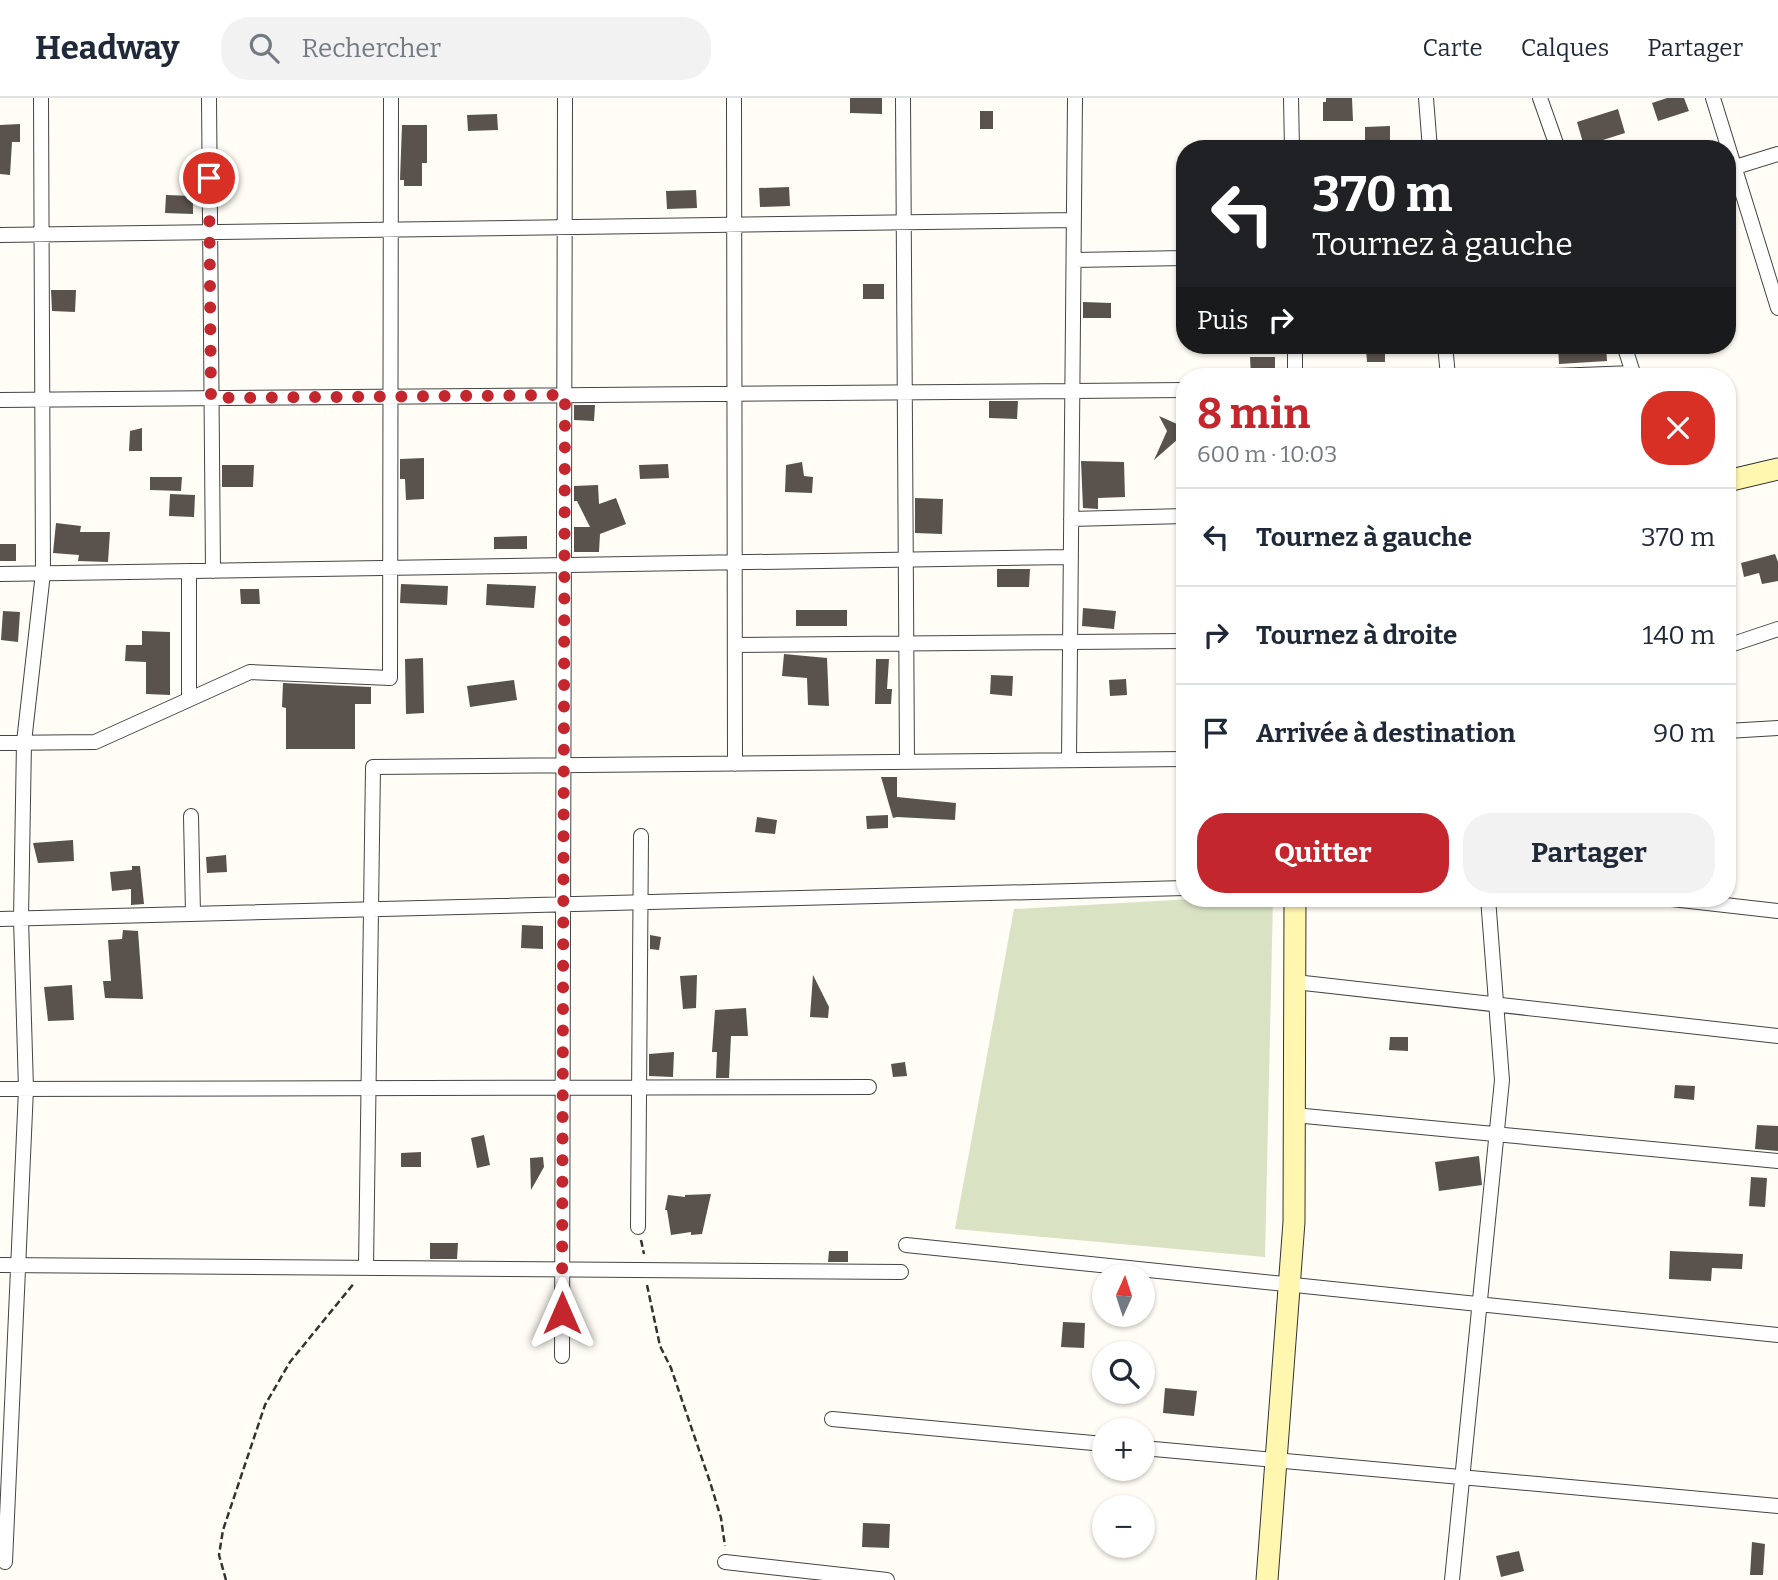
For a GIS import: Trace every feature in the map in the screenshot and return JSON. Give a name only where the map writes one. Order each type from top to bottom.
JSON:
[{"type":"main road","points":[[1736,479],[1778,469]]},
{"type":"main road","points":[[1267,1580],[1294,1222],[1295,907]]},
{"type":"street","points":[[5,1562],[26,1089],[21,919],[24,743],[43,573],[41,98]]},
{"type":"street","points":[[209,98],[213,571]]},
{"type":"street","points":[[0,743],[95,741],[250,672],[390,678],[391,98]]},
{"type":"street","points":[[562,1356],[565,98]]},
{"type":"street","points":[[734,98],[736,764]]},
{"type":"street","points":[[903,98],[907,762]]},
{"type":"street","points":[[1069,760],[1076,98]]},
{"type":"street","points":[[1291,98],[1292,140]]},
{"type":"street","points":[[1426,98],[1429,140]]},
{"type":"street","points":[[1540,98],[1555,140]]},
{"type":"street","points":[[1713,98],[1724,140]]},
{"type":"street","points":[[1736,167],[1778,154]]},
{"type":"street","points":[[1736,184],[1778,307]]},
{"type":"street","points":[[0,235],[1074,220]]},
{"type":"street","points":[[1074,260],[1176,258]]},
{"type":"street","points":[[0,400],[1176,390]]},
{"type":"street","points":[[1071,519],[1176,516]]},
{"type":"street","points":[[0,574],[1071,558]]},
{"type":"street","points":[[189,571],[189,699]]},
{"type":"street","points":[[1736,643],[1778,629]]},
{"type":"street","points":[[735,645],[1176,641]]},
{"type":"street","points":[[1736,729],[1778,727]]},
{"type":"street","points":[[366,1268],[373,768],[1176,759]]},
{"type":"street","points":[[191,816],[193,914]]},
{"type":"street","points":[[638,1227],[641,836]]},
{"type":"street","points":[[0,919],[1176,888]]},
{"type":"street","points":[[1736,906],[1778,911]]},
{"type":"street","points":[[1452,1580],[1502,1080],[1489,907]]},
{"type":"street","points":[[1295,982],[1778,1036]]},
{"type":"street","points":[[0,1089],[869,1087]]},
{"type":"street","points":[[1294,1115],[1778,1161]]},
{"type":"street","points":[[906,1245],[1778,1335]]},
{"type":"street","points":[[0,1265],[901,1272]]},
{"type":"street","points":[[832,1419],[1092,1443]]},
{"type":"street","points":[[1155,1449],[1778,1506]]},
{"type":"street","points":[[725,1562],[887,1580]]},
{"type":"path","points":[[638,1227],[660,1346],[671,1368],[721,1518],[725,1562]]},
{"type":"path","points":[[226,1580],[219,1555],[223,1530],[265,1405],[290,1362],[366,1268]]},
{"type":"green space","points":[[1176,900],[1176,907],[1273,907],[1265,1257],[955,1229],[1014,909]]},
{"type":"building","points":[[850,98],[882,98],[882,114],[850,113]]},
{"type":"building","points":[[1326,98],[1352,98],[1353,121],[1323,121],[1323,102],[1326,102]]},
{"type":"building","points":[[1667,98],[1684,98],[1689,111],[1658,121],[1652,103]]},
{"type":"building","points":[[1618,109],[1625,133],[1603,140],[1582,140],[1577,122]]},
{"type":"building","points":[[980,111],[993,111],[993,129],[980,129]]},
{"type":"building","points":[[497,114],[498,130],[468,131],[467,115]]},
{"type":"building","points":[[20,124],[20,142],[12,142],[10,175],[0,174],[0,125]]},
{"type":"building","points":[[402,125],[427,125],[427,163],[422,163],[422,186],[404,186],[404,180],[400,180]]},
{"type":"building","points":[[1390,126],[1390,140],[1365,140],[1365,127]]},
{"type":"building","points":[[789,187],[790,206],[760,207],[759,188]]},
{"type":"building","points":[[696,190],[697,208],[667,209],[666,191]]},
{"type":"building","points":[[166,195],[193,196],[193,214],[165,213]]},
{"type":"building","points":[[863,284],[884,284],[884,299],[863,299]]},
{"type":"building","points":[[51,290],[76,290],[75,312],[52,311]]},
{"type":"building","points":[[1083,302],[1111,303],[1111,318],[1083,318]]},
{"type":"building","points":[[1366,354],[1385,354],[1385,362],[1367,362]]},
{"type":"building","points":[[1558,354],[1607,354],[1607,361],[1559,364]]},
{"type":"building","points":[[1250,357],[1275,357],[1275,368],[1251,368]]},
{"type":"building","points":[[989,401],[1018,401],[1017,419],[989,418]]},
{"type":"building","points":[[574,405],[595,405],[594,421],[574,420]]},
{"type":"building","points":[[1159,416],[1176,424],[1176,441],[1154,460],[1167,431]]},
{"type":"building","points":[[142,428],[142,451],[129,451],[130,431]]},
{"type":"building","points":[[424,458],[424,499],[406,500],[405,479],[400,479],[400,459]]},
{"type":"building","points":[[1081,461],[1124,462],[1125,497],[1098,498],[1098,509],[1083,508]]},
{"type":"building","points":[[802,462],[804,476],[813,477],[812,493],[785,492],[786,465]]},
{"type":"building","points":[[668,464],[669,478],[640,479],[639,465]]},
{"type":"building","points":[[222,465],[254,465],[253,487],[222,487]]},
{"type":"building","points":[[150,477],[182,477],[181,491],[150,490]]},
{"type":"building","points":[[598,485],[599,504],[616,498],[626,524],[600,534],[599,552],[574,552],[574,527],[590,527],[577,501],[574,501],[574,486]]},
{"type":"building","points":[[170,494],[195,495],[194,517],[169,516]]},
{"type":"building","points":[[915,498],[943,499],[942,534],[915,533]]},
{"type":"building","points":[[56,523],[81,526],[80,532],[110,532],[108,562],[78,561],[79,555],[53,553]]},
{"type":"building","points":[[527,536],[527,549],[494,549],[494,537]]},
{"type":"building","points":[[0,544],[16,544],[16,561],[0,561]]},
{"type":"building","points":[[1775,554],[1778,581],[1762,584],[1759,573],[1744,577],[1741,563]]},
{"type":"building","points":[[997,569],[1030,569],[1029,587],[997,587]]},
{"type":"building","points":[[401,584],[448,586],[447,605],[400,603]]},
{"type":"building","points":[[487,584],[536,586],[534,608],[486,605]]},
{"type":"building","points":[[240,589],[259,589],[260,604],[241,604]]},
{"type":"building","points":[[1083,608],[1116,611],[1114,629],[1082,626]]},
{"type":"building","points":[[796,610],[847,610],[847,626],[796,626]]},
{"type":"building","points":[[3,611],[20,612],[18,642],[1,640]]},
{"type":"building","points":[[142,631],[170,632],[170,695],[146,694],[146,662],[125,661],[126,645],[142,645]]},
{"type":"building","points":[[784,654],[827,658],[829,706],[808,705],[807,678],[782,676]]},
{"type":"building","points":[[423,658],[424,713],[406,714],[405,659]]},
{"type":"building","points":[[876,659],[889,659],[887,689],[892,689],[891,704],[875,704]]},
{"type":"building","points":[[991,675],[1013,676],[1012,696],[990,694]]},
{"type":"building","points":[[1126,679],[1127,695],[1110,696],[1109,680]]},
{"type":"building","points":[[514,680],[517,700],[470,707],[467,686]]},
{"type":"building","points":[[283,683],[371,687],[371,704],[355,704],[355,749],[286,749]]},
{"type":"building","points":[[881,777],[897,777],[897,797],[956,803],[955,820],[893,818]]},
{"type":"building","points":[[888,815],[888,828],[867,829],[866,816]]},
{"type":"building","points":[[757,817],[777,820],[775,834],[755,832]]},
{"type":"building","points":[[73,840],[74,861],[38,863],[33,843]]},
{"type":"building","points":[[226,855],[227,872],[207,873],[206,857]]},
{"type":"building","points":[[132,866],[140,866],[144,904],[131,905],[131,889],[112,891],[110,872],[132,870]]},
{"type":"building","points":[[522,925],[543,926],[543,949],[521,948]]},
{"type":"building","points":[[123,930],[138,931],[143,999],[105,998],[103,981],[111,981],[108,940],[122,939]]},
{"type":"building","points":[[650,935],[661,937],[659,950],[650,949]]},
{"type":"building","points":[[697,975],[696,1008],[683,1009],[680,976]]},
{"type":"building","points":[[813,975],[829,1007],[828,1018],[810,1017]]},
{"type":"building","points":[[72,985],[74,1020],[48,1021],[44,987]]},
{"type":"building","points":[[746,1008],[748,1036],[731,1036],[729,1078],[716,1078],[717,1052],[712,1052],[715,1010]]},
{"type":"building","points":[[1390,1037],[1408,1037],[1408,1051],[1389,1050]]},
{"type":"building","points":[[674,1052],[673,1077],[649,1076],[649,1054]]},
{"type":"building","points":[[905,1062],[907,1076],[893,1077],[891,1064]]},
{"type":"building","points":[[1675,1085],[1695,1086],[1694,1100],[1674,1098]]},
{"type":"building","points":[[1757,1125],[1778,1126],[1778,1151],[1755,1149]]},
{"type":"building","points":[[484,1135],[490,1165],[477,1168],[471,1138]]},
{"type":"building","points":[[421,1152],[421,1167],[401,1167],[401,1153]]},
{"type":"building","points":[[1479,1156],[1482,1185],[1439,1191],[1435,1162]]},
{"type":"building","points":[[543,1157],[544,1167],[531,1190],[530,1158]]},
{"type":"building","points":[[1751,1177],[1767,1178],[1765,1207],[1749,1206]]},
{"type":"building","points":[[711,1194],[702,1234],[691,1235],[691,1232],[671,1235],[665,1210],[668,1195],[685,1197]]},
{"type":"building","points":[[430,1243],[458,1243],[457,1259],[430,1259]]},
{"type":"building","points":[[829,1251],[848,1251],[848,1262],[828,1262]]},
{"type":"building","points":[[1670,1251],[1743,1254],[1742,1269],[1712,1268],[1711,1281],[1669,1279]]},
{"type":"building","points":[[1063,1322],[1085,1323],[1084,1348],[1061,1347]]},
{"type":"building","points":[[1165,1388],[1197,1391],[1194,1416],[1163,1413]]},
{"type":"building","points":[[863,1523],[890,1524],[889,1548],[862,1547]]},
{"type":"building","points":[[1752,1542],[1765,1544],[1763,1575],[1750,1575]]},
{"type":"building","points":[[1519,1551],[1524,1571],[1501,1577],[1496,1556]]},
{"type":"route","points":[[209,178],[211,398],[565,395],[562,1313]]}]
